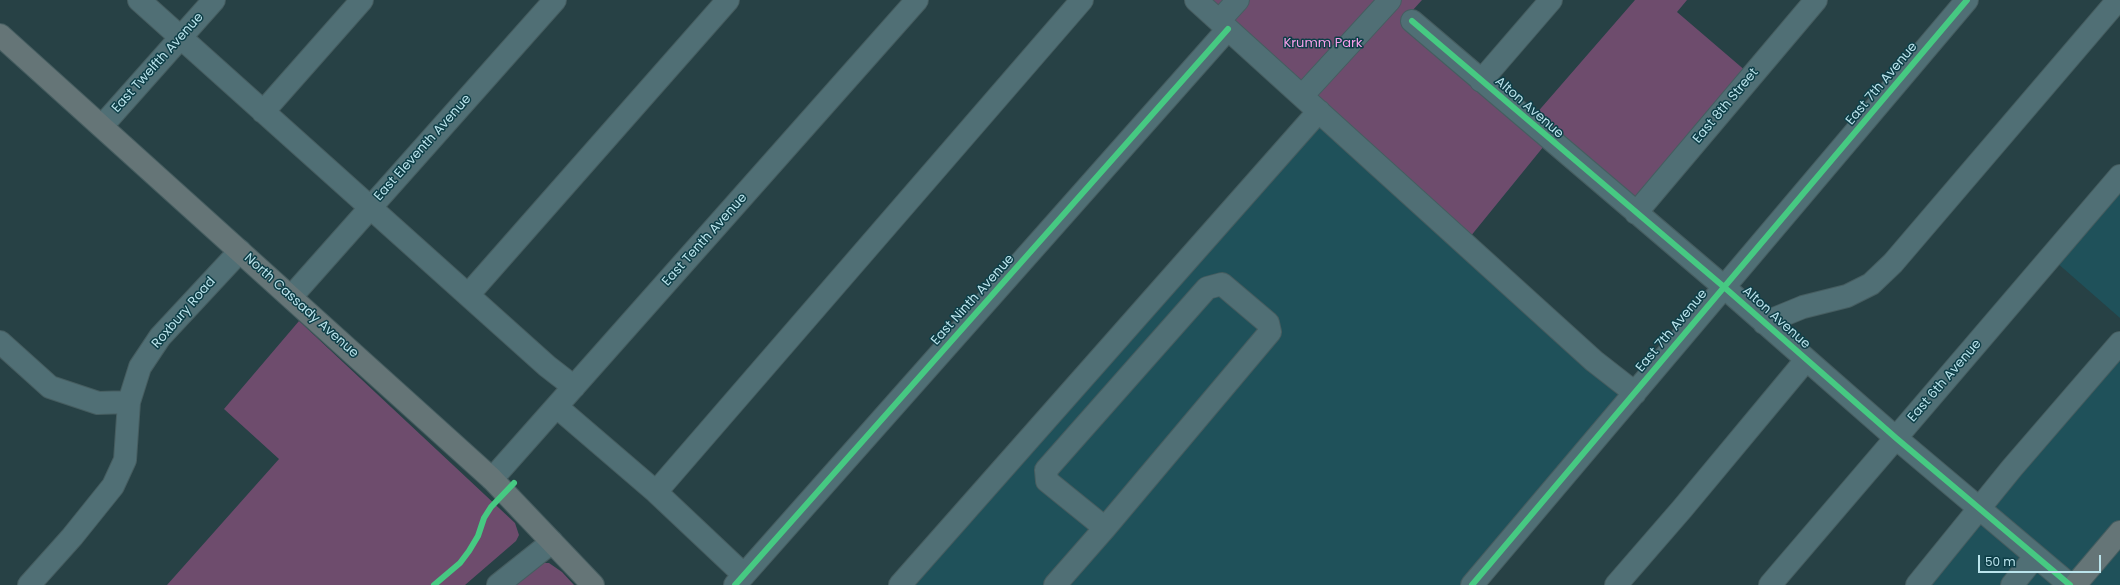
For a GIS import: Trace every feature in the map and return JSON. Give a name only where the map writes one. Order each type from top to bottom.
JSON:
[{"type":"main road","name":"North Cassady Avenue","points":[[0,35],[240,250],[492,480],[593,585]]},
{"type":"main road","points":[[2075,585],[2120,532]]},
{"type":"street","points":[[139,0],[547,366],[574,387]]},
{"type":"street","name":"East Twelfth Avenue","points":[[102,126],[214,0]]},
{"type":"street","points":[[263,112],[362,0]]},
{"type":"street","name":"East Eleventh Avenue","points":[[291,297],[555,0]]},
{"type":"street","points":[[468,295],[728,0]]},
{"type":"street","name":"East Tenth Avenue","points":[[492,480],[917,0]]},
{"type":"street","points":[[656,492],[1082,0]]},
{"type":"street","points":[[1196,0],[1594,361],[1635,393]]},
{"type":"street","name":"East Ninth Avenue","points":[[738,582],[1224,25],[1238,0]]},
{"type":"street","points":[[1302,96],[1390,0]]},
{"type":"street","points":[[1481,81],[1551,0]]},
{"type":"street","name":"East 8th Street","points":[[1636,213],[1816,0]]},
{"type":"street","name":"East 7th Avenue","points":[[1472,585],[1967,0]]},
{"type":"street","points":[[1764,324],[1803,307],[1847,296],[1871,284],[1892,262],[2118,0]]},
{"type":"street","name":"Alton Avenue","points":[[1412,21],[1724,287],[1764,324],[1896,438],[2070,585]]},
{"type":"street","points":[[900,585],[1319,111]]},
{"type":"street","name":"East 6th Avenue","points":[[1770,585],[2120,176]]},
{"type":"street","name":"Roxbury Road","points":[[29,585],[72,537],[113,486],[126,460],[129,402],[140,367],[160,337],[240,250]]},
{"type":"street","points":[[1055,585],[1105,528],[1270,332],[1268,323],[1222,284],[1207,288],[1046,470],[1047,481],[1105,528]]},
{"type":"street","points":[[0,342],[50,387],[98,403],[129,402]]},
{"type":"street","points":[[1917,585],[2012,468],[2120,343]]},
{"type":"street","points":[[1616,585],[1682,509],[1806,360]]},
{"type":"street","points":[[557,407],[656,492],[738,582]]},
{"type":"street","points":[[498,585],[552,542]]},
{"type":"street","points":[[2012,585],[2035,557]]},
{"type":"shaded area","points":[[1326,106],[1635,390],[1468,585],[902,585]]},
{"type":"shaded area","points":[[2120,170],[2120,318],[2048,255]]},
{"type":"shaded area","points":[[2120,348],[2120,585],[1917,585]]},
{"type":"green space","name":"Krumm Park","points":[[1210,0],[1422,0],[1402,22],[1544,146],[1470,237]]},
{"type":"green space","points":[[1635,0],[1687,0],[1677,12],[1747,72],[1635,202],[1535,115]]},
{"type":"green space","points":[[299,321],[515,523],[519,535],[516,541],[465,585],[167,585],[279,459],[224,409]]},
{"type":"green space","points":[[535,563],[549,563],[562,572],[574,585],[508,585]]},
{"type":"cycle path","points":[[1472,585],[1967,0]]},
{"type":"cycle path","points":[[1412,21],[1724,287],[1896,438],[2070,585]]},
{"type":"cycle path","points":[[735,585],[1228,29]]},
{"type":"cycle path","points":[[434,585],[460,563],[478,536],[484,518],[491,507],[514,483]]}]
